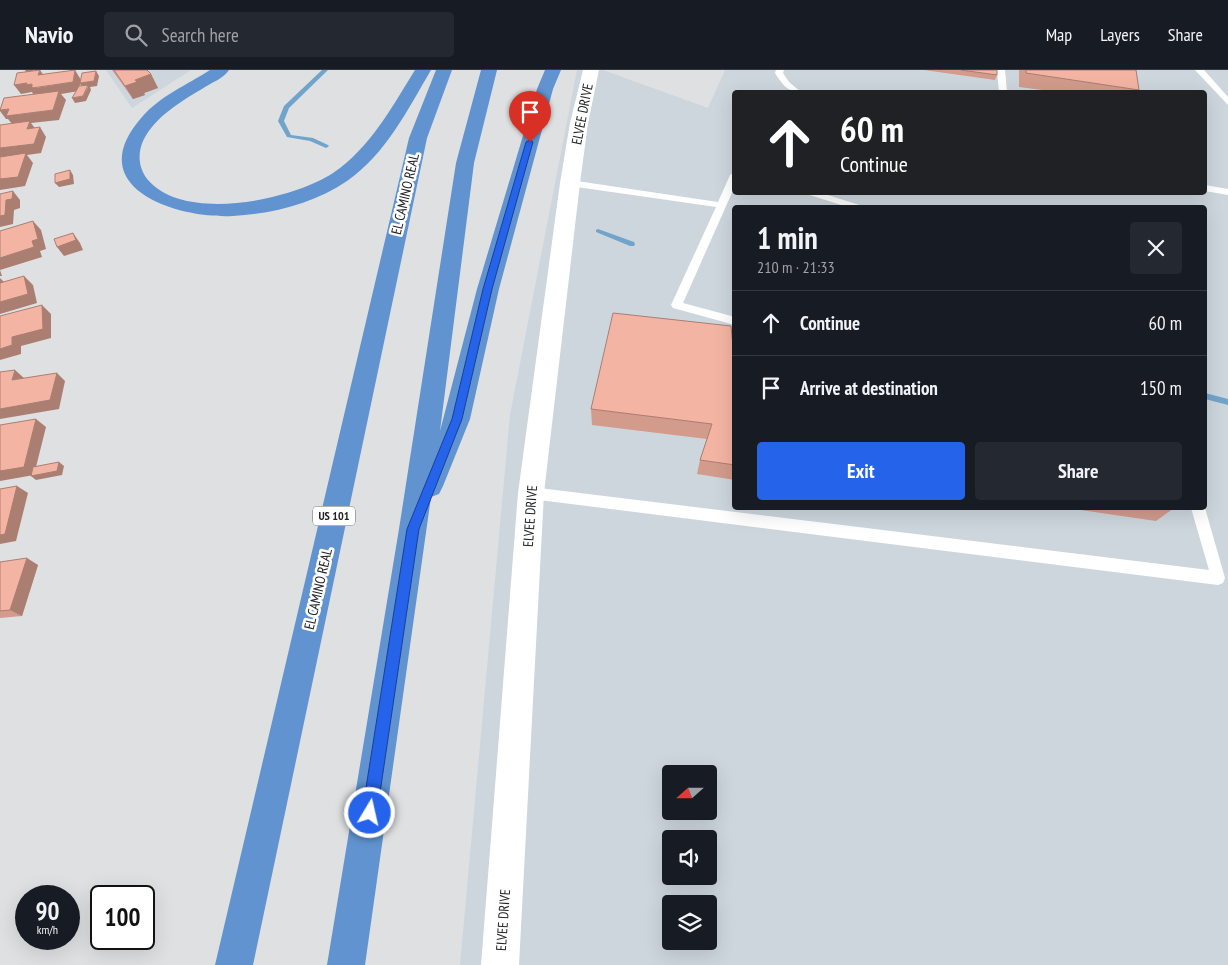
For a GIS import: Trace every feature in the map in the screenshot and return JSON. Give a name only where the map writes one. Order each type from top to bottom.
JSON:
[{"type":"highway","points":[[221,70],[154,115],[134,140],[129,157],[132,172],[142,186],[159,198],[199,209],[235,209],[274,204],[326,185],[353,167],[376,143],[424,70]]},
{"type":"highway","name":"EL CAMINO REAL","points":[[234,965],[418,138],[444,70]]},
{"type":"highway","points":[[346,965],[413,529],[465,163],[489,70]]},
{"type":"highway","points":[[413,529],[457,419],[488,289],[545,90],[553,70]]},
{"type":"street","name":"ELVEE DRIVE","points":[[500,965],[531,493],[570,183],[579,123],[591,70]]},
{"type":"lane","points":[[780,70],[779,73],[786,84],[794,90]]},
{"type":"lane","points":[[1001,70],[1002,90]]},
{"type":"lane","points":[[1199,70],[1228,102]]},
{"type":"lane","points":[[732,181],[677,305],[732,320]]},
{"type":"lane","points":[[570,183],[720,205]]},
{"type":"lane","points":[[1207,188],[1228,192]]},
{"type":"lane","points":[[816,195],[853,205]]},
{"type":"lane","points":[[531,493],[1223,578],[1199,510]]},
{"type":"shaded area","points":[[106,70],[191,70],[132,108]]},
{"type":"shaded area","points":[[577,70],[603,70],[708,108],[725,70],[1228,70],[1228,965],[460,965],[510,415]]},
{"type":"building","points":[[40,70],[38,75],[75,70],[73,82],[32,88],[32,84],[26,85],[27,83],[14,85],[17,73]]},
{"type":"building","points":[[114,70],[147,70],[151,74],[125,86]]},
{"type":"building","points":[[961,70],[997,70],[997,75]]},
{"type":"building","points":[[1026,70],[1136,70],[1139,90],[1026,73]]},
{"type":"building","points":[[96,71],[94,81],[80,83],[82,73]]},
{"type":"building","points":[[88,85],[83,96],[72,98],[79,86]]},
{"type":"building","points":[[59,91],[53,110],[6,116],[9,109],[0,110],[4,98]]},
{"type":"building","points":[[30,121],[27,129],[40,127],[34,144],[0,148],[0,125]]},
{"type":"building","points":[[26,153],[18,177],[0,179],[0,157]]},
{"type":"building","points":[[70,170],[70,179],[55,183],[55,174]]},
{"type":"building","points":[[13,191],[12,199],[6,200],[5,215],[0,216],[0,194]]},
{"type":"building","points":[[33,221],[38,239],[32,241],[34,247],[0,258],[0,231]]},
{"type":"building","points":[[73,233],[76,240],[57,247],[54,239]]},
{"type":"building","points":[[24,276],[28,294],[0,302],[0,283]]},
{"type":"building","points":[[42,305],[43,329],[12,337],[12,345],[0,349],[0,316]]},
{"type":"building","points":[[613,313],[731,326],[732,465],[700,460],[712,424],[591,409]]},
{"type":"building","points":[[15,370],[12,380],[57,373],[50,400],[0,409],[0,372]]},
{"type":"building","points":[[36,419],[24,467],[0,471],[0,425]]},
{"type":"building","points":[[59,462],[57,471],[31,476],[33,467]]},
{"type":"building","points":[[17,486],[5,534],[0,535],[0,489]]},
{"type":"building","points":[[27,558],[10,610],[0,611],[0,562]]},
{"type":"waterway","points":[[325,70],[286,107],[281,121],[289,136],[311,139],[326,146]]},
{"type":"waterway","points":[[598,231],[632,244]]},
{"type":"waterway","points":[[1207,397],[1228,402]]},
{"type":"route","points":[[370,813],[413,529],[457,419],[488,289],[530,142]]}]
